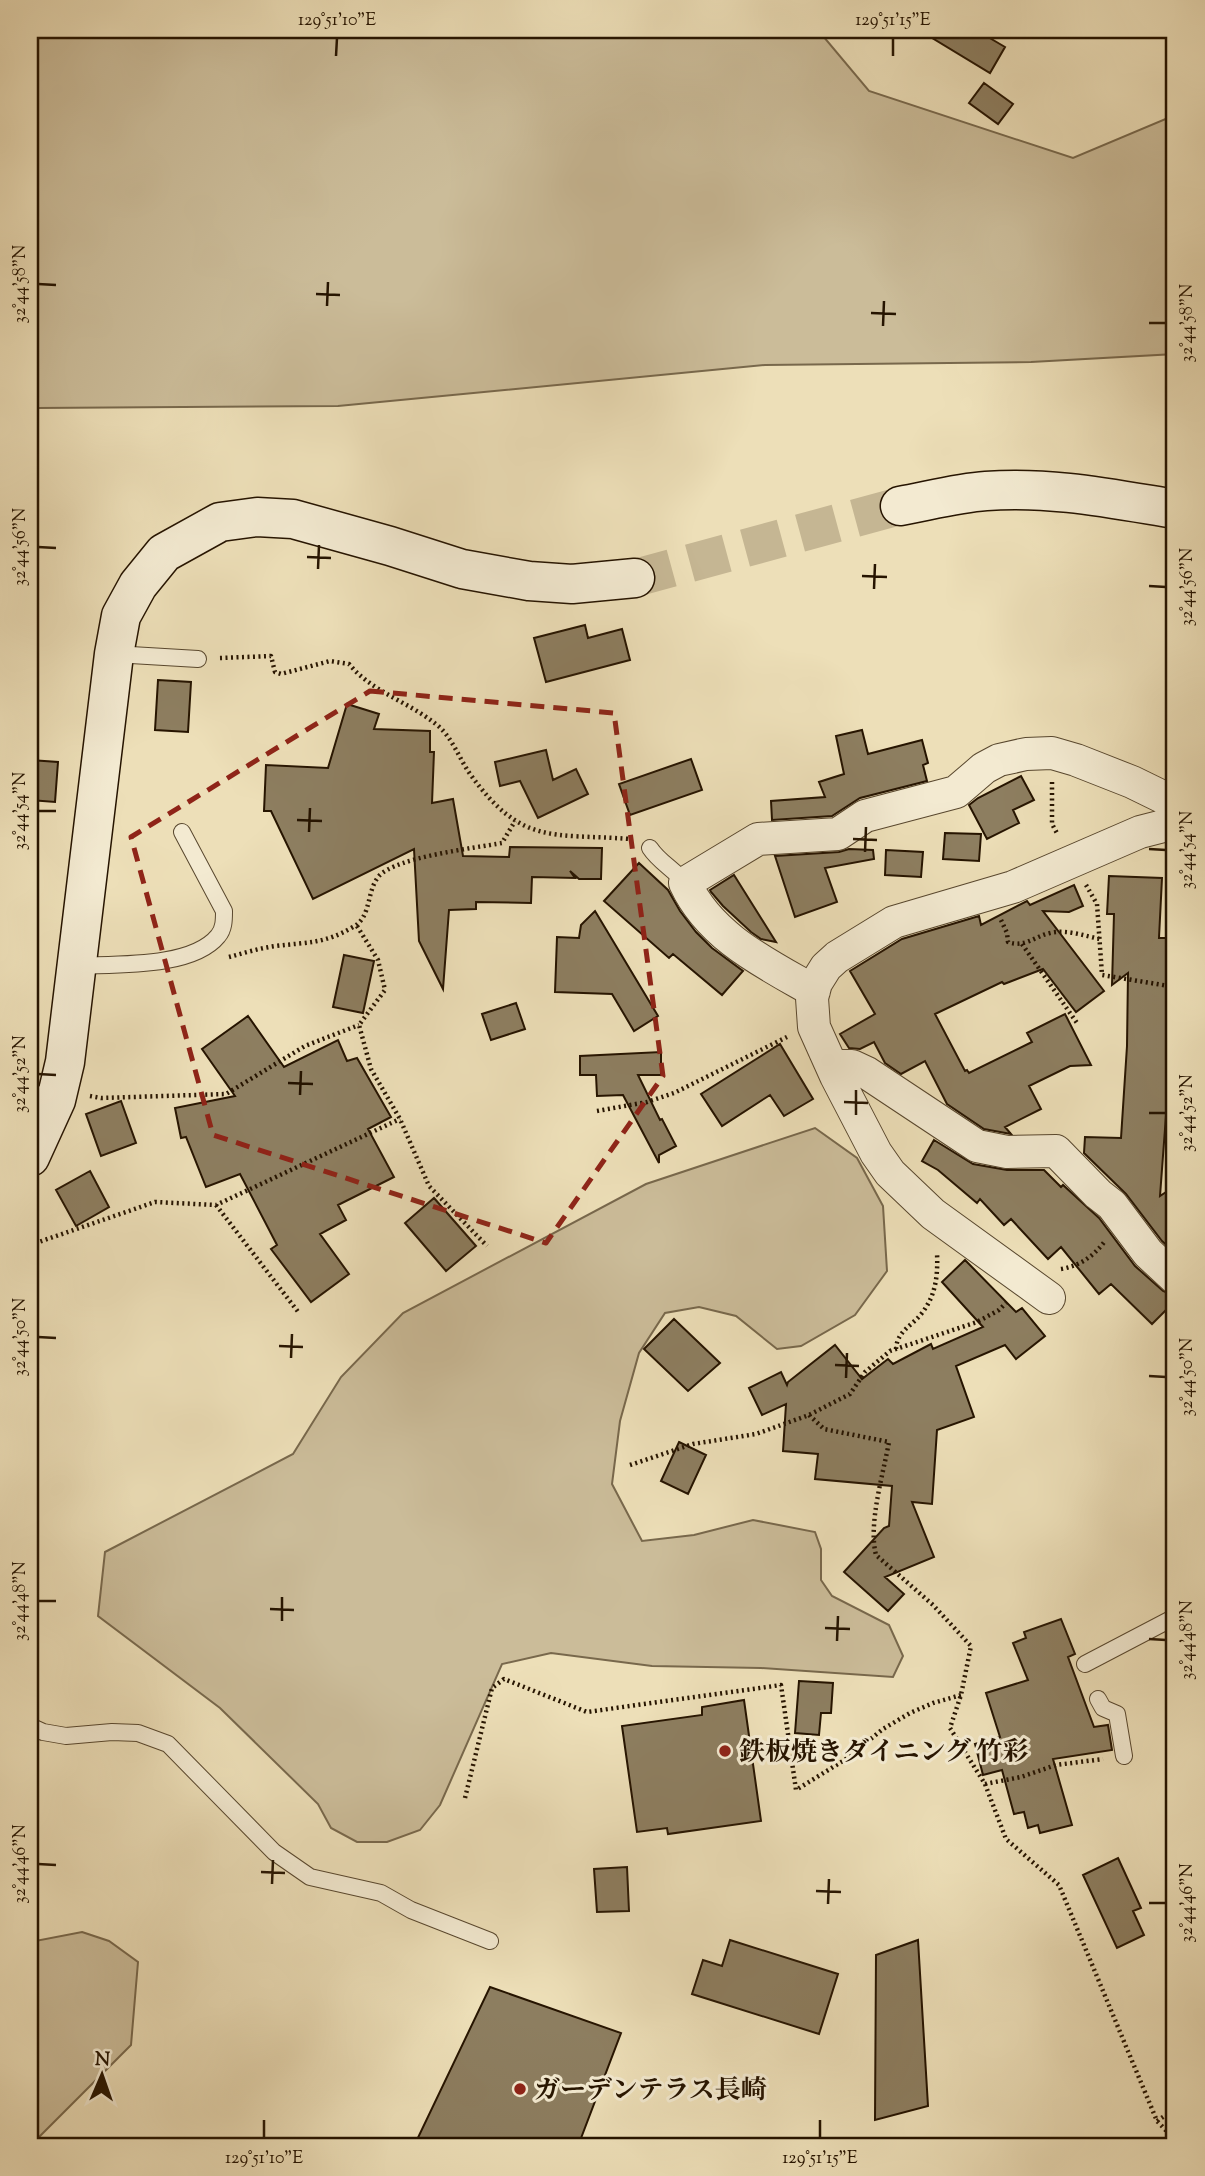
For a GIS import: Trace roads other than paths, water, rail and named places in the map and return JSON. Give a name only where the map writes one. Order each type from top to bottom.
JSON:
[{"type":"street","points":[[900,506],[984,491],[1032,490],[1090,495],[1175,509]]},
{"type":"street","points":[[30,1157],[48,1094],[65,1062],[114,654],[121,616],[138,585],[164,553],[220,522],[257,517],[293,519],[462,569],[529,582],[572,584],[635,578]]},
{"type":"street","points":[[814,991],[757,960],[711,922],[694,901],[685,883],[758,839],[838,834],[865,816],[956,792],[984,768],[1026,754],[1052,753],[1132,782],[1175,803]]},
{"type":"street","points":[[1042,1293],[933,1214],[890,1173],[876,1153],[814,1027],[811,1011],[814,991],[826,967],[837,957],[894,922],[1032,880],[1140,832],[1175,822]]},
{"type":"street","points":[[832,1066],[852,1066],[867,1073],[977,1146],[1007,1152],[1056,1151],[1122,1217],[1148,1253],[1175,1278]]},
{"type":"lane","points":[[114,654],[198,659]]},
{"type":"lane","points":[[77,966],[178,957],[202,949],[218,936],[224,923],[224,911],[182,832]]},
{"type":"lane","points":[[650,848],[654,855],[677,872],[685,883]]},
{"type":"lane","points":[[1085,1664],[1171,1619]]},
{"type":"lane","points":[[1098,1699],[1102,1708],[1117,1714],[1124,1756]]},
{"type":"lane","points":[[30,1726],[66,1737],[112,1732],[138,1733],[168,1744],[274,1852],[310,1877],[381,1894],[411,1910],[490,1941]]},
{"type":"tunnel","points":[[635,578],[900,506]]},
{"type":"place","name":"鉄板焼きダイニング 竹彩","points":[[725,1751]]},
{"type":"place","name":"ガーデンテラス長崎","points":[[520,2089]]}]
